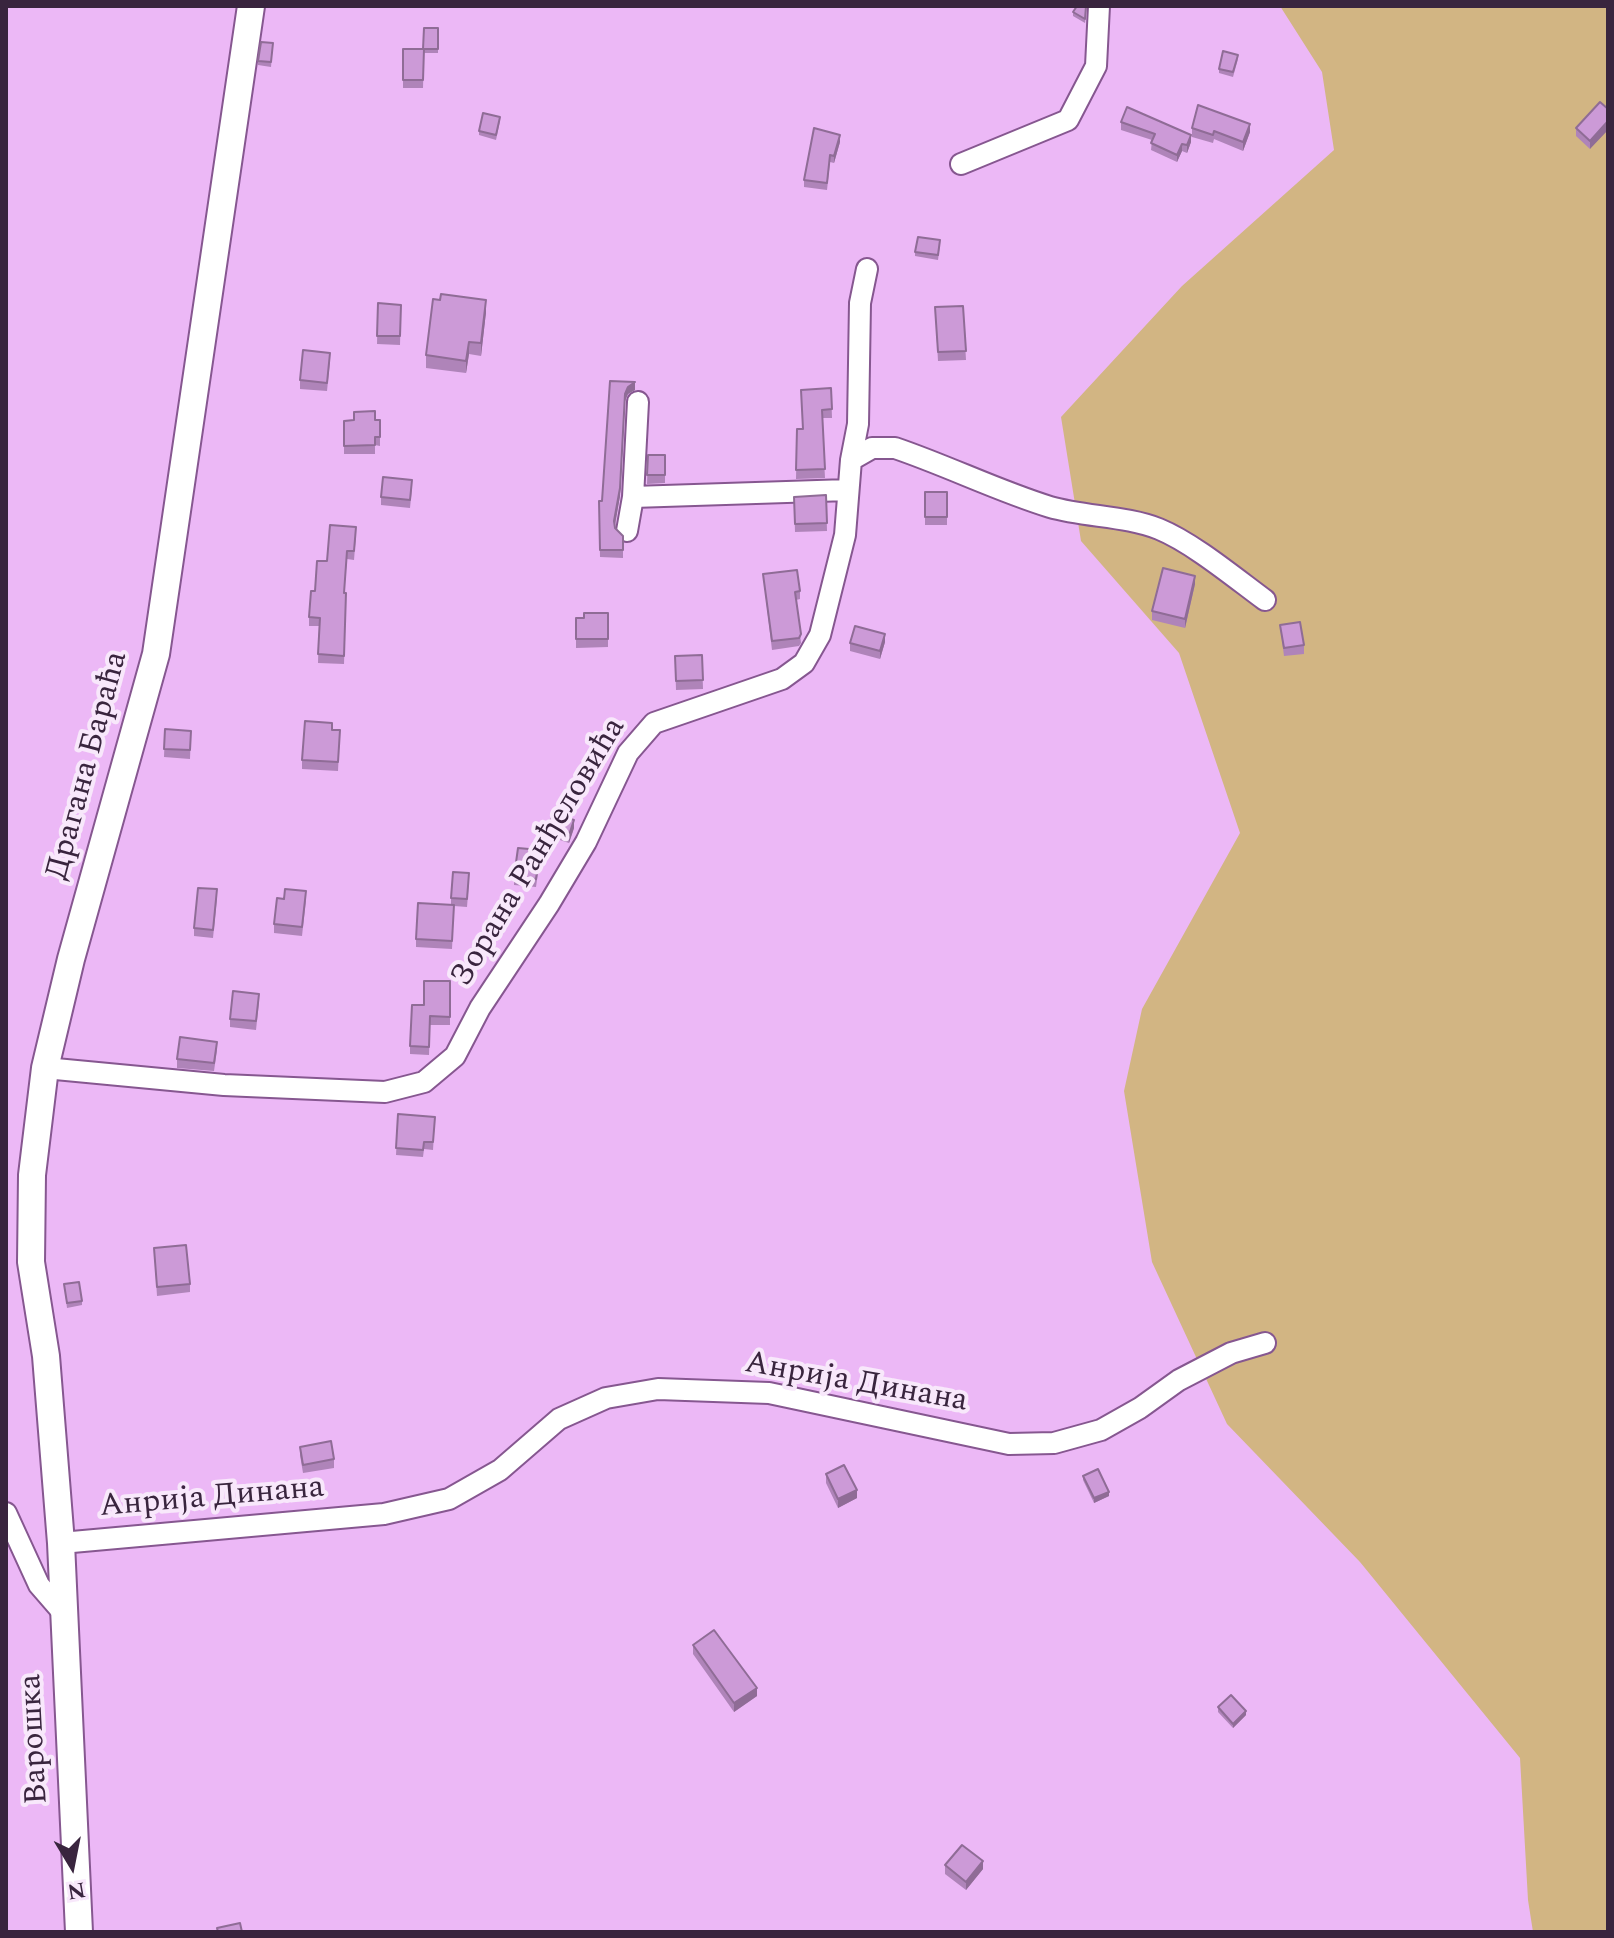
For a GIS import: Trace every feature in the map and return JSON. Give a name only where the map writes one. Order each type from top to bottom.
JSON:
[{"type":"street","name":"Драгана Бараћа","points":[[61,1543],[46,1356],[31,1262],[32,1175],[45,1068],[71,959],[156,654],[251,6]]},
{"type":"street","points":[[961,164],[1068,120],[1096,66],[1099,6]]},
{"type":"street","name":"Зорана Ранђеловића","points":[[45,1068],[224,1085],[385,1092],[424,1082],[455,1056],[480,1008],[586,842],[628,753],[654,723],[782,679],[804,663],[820,635],[845,535],[851,460],[858,424],[860,303],[867,269]]},
{"type":"street","points":[[627,531],[633,497],[638,402]]},
{"type":"street","points":[[851,460],[872,448],[895,448],[1049,506],[1159,529],[1213,561],[1265,600]]},
{"type":"street","points":[[633,497],[848,490]]},
{"type":"street","name":"Анрија Динана","points":[[61,1543],[384,1514],[449,1499],[500,1470],[559,1419],[606,1398],[658,1389],[769,1393],[1009,1444],[1054,1443],[1101,1430],[1192,1373],[1231,1353],[1265,1343]]},
{"type":"street","points":[[6,1513],[39,1585],[65,1615]]},
{"type":"street","name":"Варошка","points":[[61,1543],[79,1932]]},
{"type":"shaded area","points":[[1280,6],[1608,6],[1608,1932],[1533,1932],[1528,1900],[1520,1758],[1360,1562],[1227,1424],[1152,1262],[1124,1091],[1142,1009],[1240,833],[1179,653],[1081,541],[1061,417],[1182,286],[1334,150],[1322,72]]},
{"type":"building","points":[[1077,6],[1086,6],[1085,19],[1073,12]]},
{"type":"building","points":[[424,28],[438,28],[438,49],[423,49]]},
{"type":"building","points":[[261,42],[273,43],[271,62],[258,61]]},
{"type":"building","points":[[403,49],[424,49],[423,80],[403,80]]},
{"type":"building","points":[[1223,51],[1238,55],[1233,72],[1219,69]]},
{"type":"building","points":[[1600,102],[1608,109],[1608,121],[1590,141],[1576,128]]},
{"type":"building","points":[[1198,105],[1250,124],[1243,142],[1214,131],[1213,135],[1192,128]]},
{"type":"building","points":[[1127,107],[1191,135],[1187,145],[1182,144],[1177,155],[1151,143],[1155,134],[1121,122]]},
{"type":"building","points":[[483,113],[500,117],[496,135],[479,131]]},
{"type":"building","points":[[814,128],[840,135],[834,156],[830,155],[827,183],[804,180]]},
{"type":"building","points":[[918,237],[940,240],[938,255],[915,252]]},
{"type":"building","points":[[441,294],[486,300],[481,343],[469,342],[466,361],[426,355],[433,299],[440,300]]},
{"type":"building","points":[[378,303],[401,305],[400,336],[377,336]]},
{"type":"building","points":[[963,306],[966,351],[938,352],[935,307]]},
{"type":"building","points":[[303,350],[330,353],[327,383],[300,380]]},
{"type":"building","points":[[610,381],[635,382],[625,394],[620,488],[614,521],[615,528],[623,536],[623,550],[600,550],[599,501],[602,501]]},
{"type":"building","points":[[831,388],[832,409],[822,410],[825,469],[796,470],[797,429],[803,429],[801,390]]},
{"type":"building","points":[[375,411],[375,420],[380,420],[380,437],[375,437],[375,445],[344,446],[344,421],[354,420],[354,412]]},
{"type":"building","points":[[648,455],[665,455],[665,475],[647,475]]},
{"type":"building","points":[[383,477],[412,480],[410,500],[381,497]]},
{"type":"building","points":[[925,492],[947,492],[947,517],[925,517]]},
{"type":"building","points":[[826,495],[827,523],[795,524],[794,497]]},
{"type":"building","points":[[330,525],[356,527],[354,551],[347,551],[344,656],[318,654],[320,618],[309,617],[317,561],[327,561]]},
{"type":"building","points":[[1163,568],[1195,576],[1185,619],[1152,611]]},
{"type":"building","points":[[797,570],[800,591],[795,592],[801,634],[799,638],[772,641],[763,574]]},
{"type":"building","points":[[584,613],[608,613],[608,639],[576,639],[576,618],[584,618]]},
{"type":"building","points":[[1300,622],[1304,645],[1284,648],[1280,625]]},
{"type":"building","points":[[855,626],[885,634],[880,651],[850,643]]},
{"type":"building","points":[[702,655],[703,680],[676,681],[675,656]]},
{"type":"building","points":[[305,721],[332,723],[332,730],[340,730],[338,762],[302,760]]},
{"type":"building","points":[[165,729],[191,731],[190,750],[164,749]]},
{"type":"building","points":[[553,813],[574,820],[569,835],[548,828]]},
{"type":"building","points":[[518,848],[540,850],[536,879],[514,877]]},
{"type":"building","points":[[453,872],[469,873],[467,899],[451,898]]},
{"type":"building","points":[[198,888],[217,889],[213,930],[194,928]]},
{"type":"building","points":[[285,889],[306,891],[302,927],[274,924],[277,898],[284,899]]},
{"type":"building","points":[[418,903],[454,905],[452,941],[416,939]]},
{"type":"building","points":[[424,981],[450,981],[450,1017],[430,1016],[429,1047],[410,1046],[412,1005],[424,1005]]},
{"type":"building","points":[[233,991],[259,994],[256,1021],[230,1019]]},
{"type":"building","points":[[180,1037],[217,1042],[214,1063],[177,1059]]},
{"type":"building","points":[[398,1114],[435,1117],[433,1142],[424,1142],[423,1150],[396,1148]]},
{"type":"building","points":[[186,1245],[190,1284],[157,1287],[154,1248]]},
{"type":"building","points":[[79,1282],[82,1301],[67,1303],[64,1284]]},
{"type":"building","points":[[331,1441],[334,1459],[303,1465],[300,1447]]},
{"type":"building","points":[[844,1465],[857,1490],[838,1499],[826,1474]]},
{"type":"building","points":[[1098,1469],[1109,1492],[1094,1498],[1083,1476]]},
{"type":"building","points":[[714,1630],[757,1688],[734,1703],[693,1645]]},
{"type":"building","points":[[1231,1695],[1246,1711],[1233,1724],[1218,1707]]},
{"type":"building","points":[[962,1845],[983,1861],[966,1882],[945,1865]]},
{"type":"building","points":[[240,1923],[242,1932],[218,1932],[217,1928]]}]
